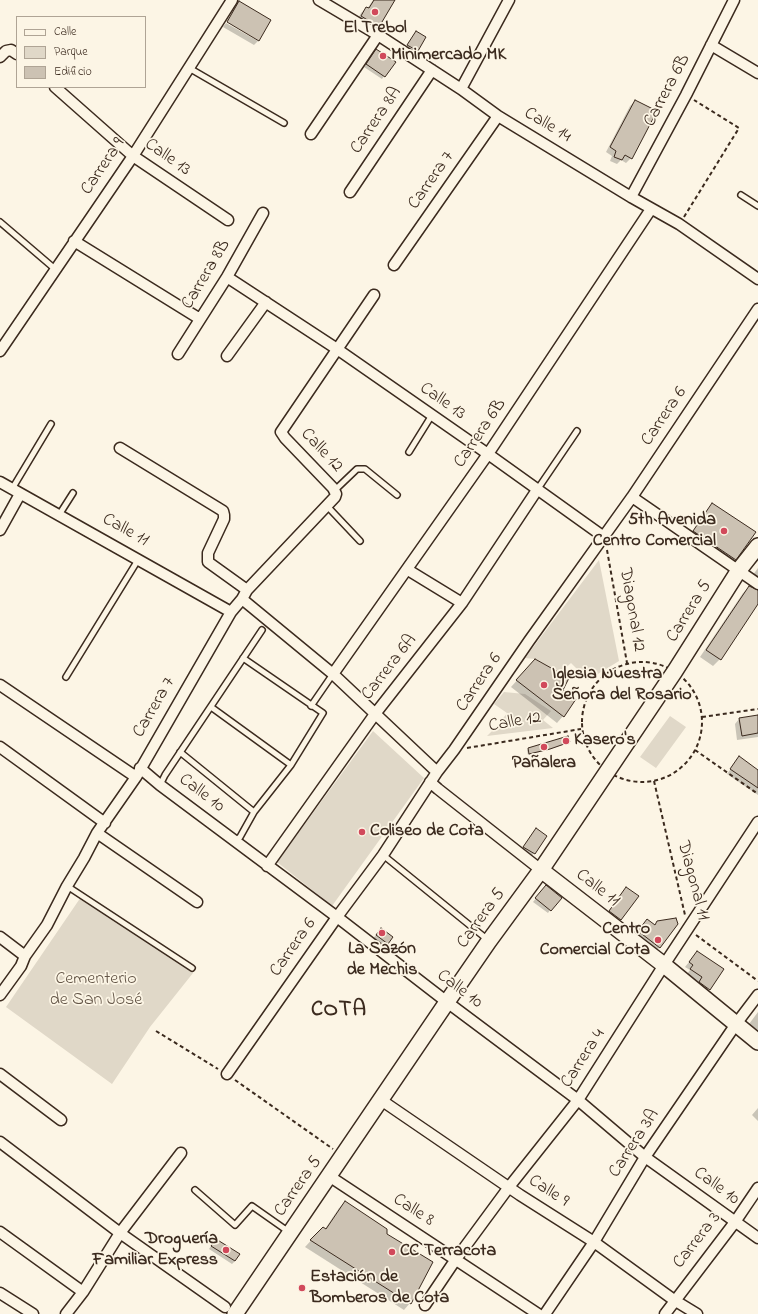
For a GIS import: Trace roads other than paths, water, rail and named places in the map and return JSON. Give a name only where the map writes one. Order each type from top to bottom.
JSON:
[{"type":"main road","name":"Carrera 5","points":[[230,1310],[290,1232],[489,941],[541,870],[675,671],[739,570],[758,546]]},
{"type":"main road","name":"Calle 11","points":[[541,870],[664,965],[758,1042]]},
{"type":"street","name":"Carrera 9","points":[[0,352],[133,156],[232,0]]},
{"type":"street","name":"Calle 14","points":[[319,0],[378,35],[461,89],[498,116],[631,197],[679,224],[758,279]]},
{"type":"street","points":[[461,89],[509,0]]},
{"type":"street","name":"Carrera 6B","points":[[631,197],[686,95],[734,0]]},
{"type":"street","points":[[311,134],[378,35]]},
{"type":"street","points":[[711,45],[758,73]]},
{"type":"street","points":[[3,54],[11,50],[16,53]]},
{"type":"street","name":"Carrera 8A","points":[[350,192],[432,70]]},
{"type":"street","name":"Calle 13","points":[[56,88],[133,156],[228,220]]},
{"type":"street","name":"Carrera 7","points":[[394,265],[498,116]]},
{"type":"street","name":"Carrera 6B","points":[[333,674],[408,570],[488,454],[651,208]]},
{"type":"street","name":"Carrera 8B","points":[[178,354],[227,277],[263,213]]},
{"type":"street","points":[[74,241],[200,319]]},
{"type":"street","name":"Calle 13","points":[[227,277],[337,349],[604,536]]},
{"type":"street","points":[[337,349],[374,296]]},
{"type":"street","points":[[227,356],[266,302]]},
{"type":"street","name":"Carrera 6","points":[[227,1074],[337,917],[383,855],[430,782],[454,750],[529,641],[632,498],[758,308]]},
{"type":"street","name":"Calle 12","points":[[335,492],[281,432],[337,349]]},
{"type":"street","points":[[120,448],[223,511],[224,519],[208,553],[208,562],[333,674],[437,772]]},
{"type":"street","name":"Calle 11","points":[[0,482],[231,612]]},
{"type":"street","name":"Carrera 6A","points":[[268,866],[375,714],[462,603],[537,490]]},
{"type":"street","points":[[0,530],[16,491]]},
{"type":"street","name":"Carrera 7","points":[[0,995],[21,966],[25,956],[47,925],[66,886],[84,858],[97,833],[138,772],[231,612],[335,497],[335,492]]},
{"type":"street","points":[[632,498],[758,584]]},
{"type":"street","points":[[408,570],[462,603]]},
{"type":"street","name":"Calle 10","points":[[0,685],[160,785],[578,1100],[645,1156],[758,1238]]},
{"type":"street","points":[[0,747],[105,823]]},
{"type":"street","name":"Calle 11","points":[[430,782],[438,790],[541,870]]},
{"type":"street","name":"Carrera 4","points":[[425,1305],[456,1259],[509,1187],[578,1100],[758,822]]},
{"type":"street","points":[[97,833],[197,902]]},
{"type":"street","points":[[0,937],[25,956]]},
{"type":"street","name":"Carrera 3A","points":[[545,1314],[594,1242],[645,1156],[736,1024],[758,995]]},
{"type":"street","points":[[0,1074],[61,1120]]},
{"type":"street","name":"Calle 9","points":[[381,1100],[509,1187],[594,1242],[674,1300],[696,1314]]},
{"type":"street","points":[[0,1142],[120,1234],[230,1310]]},
{"type":"street","points":[[66,1314],[83,1292],[120,1234],[181,1153]]},
{"type":"street","name":"Calle 8","points":[[329,1176],[538,1314]]},
{"type":"street","name":"Carrera 3","points":[[665,1314],[674,1300],[735,1222],[758,1188]]},
{"type":"street","points":[[0,1232],[83,1292]]},
{"type":"street","points":[[0,1292],[33,1314]]},
{"type":"lane","points":[[189,68],[284,123]]},
{"type":"lane","points":[[741,194],[758,206]]},
{"type":"lane","points":[[0,222],[55,269]]},
{"type":"lane","points":[[408,452],[432,415]]},
{"type":"lane","points":[[16,491],[51,424]]},
{"type":"lane","points":[[537,490],[577,431]]},
{"type":"lane","points":[[335,492],[357,469],[365,469],[396,495]]},
{"type":"lane","points":[[59,515],[73,493]]},
{"type":"lane","points":[[327,506],[360,541]]},
{"type":"lane","points":[[66,677],[138,560]]},
{"type":"lane","points":[[160,785],[180,752],[262,630]]},
{"type":"lane","points":[[235,841],[240,837],[254,812],[292,765],[323,713],[243,658]]},
{"type":"lane","points":[[312,706],[333,674]]},
{"type":"lane","points":[[211,707],[292,765]]},
{"type":"lane","points":[[180,752],[254,812]]},
{"type":"lane","points":[[383,855],[489,941]]},
{"type":"lane","points":[[66,886],[192,968]]},
{"type":"lane","points":[[195,1190],[235,1225],[252,1206],[290,1232]]},
{"type":"place","name":"El Trebol","points":[[375,12]]},
{"type":"place","name":"Minimercado MK","points":[[383,56]]},
{"type":"place","name":"5th Avenida Centro Comercial","points":[[724,531]]},
{"type":"place","name":"Iglesia Nuestra Señora del Rosario","points":[[544,685]]},
{"type":"place","name":"Kasero's","points":[[566,741]]},
{"type":"place","name":"Pañalera","points":[[544,747]]},
{"type":"place","name":"Coliseo de Cota","points":[[362,832]]},
{"type":"place","name":"La Sazón de Mechis","points":[[382,933]]},
{"type":"place","name":"Centro Comercial Cota","points":[[658,940]]},
{"type":"place","name":"Droguería Familiar Express","points":[[226,1250]]},
{"type":"place","name":"CC Terracota","points":[[392,1252]]},
{"type":"place","name":"Estación de Bomberos de Cota","points":[[302,1288]]},
{"type":"district","name":"COTA","points":[[339,1011]]},
{"type":"park label","name":"Cementerio de San José","points":[[96,990]]}]
